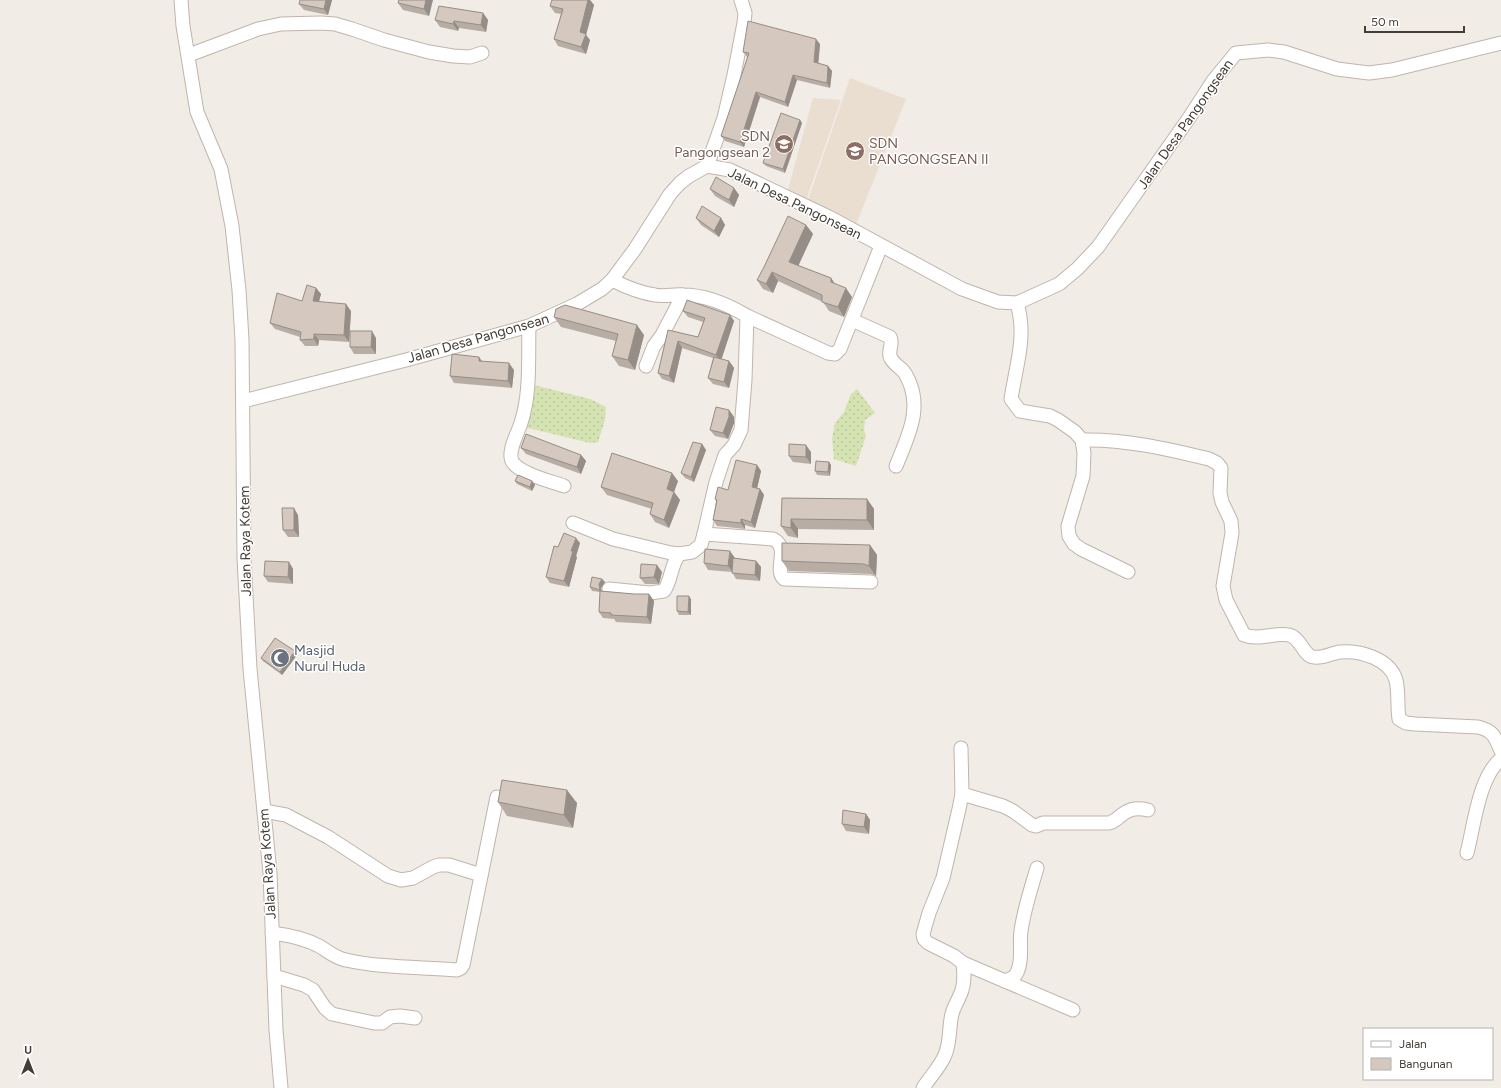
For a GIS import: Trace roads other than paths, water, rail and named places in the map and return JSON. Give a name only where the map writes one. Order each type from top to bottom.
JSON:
[{"type":"street","name":"Jalan Raya Kotem","points":[[181,0],[183,26],[198,112],[221,169],[232,226],[242,340],[244,558],[250,669],[270,873],[276,1030],[281,1088]]},
{"type":"street","points":[[707,166],[724,118],[734,75],[745,18],[741,0]]},
{"type":"street","points":[[188,54],[258,29],[280,24],[321,23],[341,26],[384,40],[429,52],[470,57],[482,53]]},
{"type":"street","name":"Jalan Desa Pangongsean","points":[[980,297],[998,302],[1017,303],[1059,284],[1077,270],[1098,247],[1189,118],[1213,81],[1236,53],[1268,50],[1284,52],[1337,69],[1368,73],[1392,70],[1501,43]]},
{"type":"street","name":"Jalan Desa Pangonsean","points":[[243,401],[406,360],[529,326],[555,316],[602,289],[612,280],[635,249],[670,194],[684,179],[707,166],[730,170],[829,217],[962,289],[980,297]]},
{"type":"street","points":[[612,280],[639,292],[656,296],[682,294],[714,300],[828,353],[835,354],[840,349],[882,246]]},
{"type":"street","points":[[646,366],[654,346],[662,335],[682,294]]},
{"type":"street","points":[[1017,303],[1022,330],[1020,353],[1010,399],[1020,410],[1050,416],[1058,420],[1066,425],[1082,440],[1084,453],[1083,476],[1068,526],[1069,536],[1074,544],[1081,549],[1128,572]]},
{"type":"street","points":[[573,523],[613,539],[679,554],[692,552],[700,545],[716,482],[726,455],[742,430],[745,380],[746,316]]},
{"type":"street","points":[[852,320],[890,337],[892,343],[889,354],[891,360],[906,374],[913,390],[913,422],[896,466]]},
{"type":"street","points":[[529,326],[527,397],[514,440],[511,459],[513,464],[521,469],[564,486]]},
{"type":"street","points":[[1082,440],[1116,441],[1147,445],[1209,459],[1217,463],[1221,468],[1220,493],[1222,502],[1231,521],[1232,532],[1223,586],[1226,600],[1244,634],[1258,638],[1290,635],[1298,640],[1309,655],[1313,657],[1340,652],[1353,652],[1373,657],[1390,668],[1395,678],[1398,690],[1399,719],[1406,723],[1478,727],[1487,729],[1495,735],[1501,751]]},
{"type":"street","points":[[704,534],[773,539],[778,541],[781,544],[782,549],[781,575],[784,579],[870,582]]},
{"type":"street","points":[[609,589],[650,593],[664,591],[668,585],[672,565],[679,554]]},
{"type":"street","points":[[961,748],[962,794],[950,853],[943,878],[929,913],[923,934],[924,938],[928,943],[954,956],[962,963],[1072,1010]]},
{"type":"street","points":[[1467,853],[1482,792],[1489,772],[1494,764],[1501,759]]},
{"type":"street","points":[[962,794],[1003,806],[1013,811],[1032,825],[1036,826],[1043,823],[1109,823],[1115,821],[1127,810],[1137,807],[1148,810]]},
{"type":"street","points":[[272,933],[289,935],[307,940],[333,956],[346,960],[389,966],[457,970],[461,968],[463,965],[497,797]]},
{"type":"street","points":[[264,811],[286,815],[328,837],[388,876],[401,880],[413,878],[439,865],[449,866],[481,875]]},
{"type":"street","points":[[1005,981],[1011,980],[1015,976],[1020,964],[1022,924],[1037,868]]},
{"type":"street","points":[[922,1088],[946,1055],[949,1042],[951,1018],[955,1003],[962,991],[964,982],[962,963]]},
{"type":"street","points":[[274,976],[304,985],[313,990],[325,1008],[332,1014],[374,1023],[382,1023],[390,1017],[400,1016],[415,1018]]},
{"type":"place","name":"SDN Pangongsean 2","points":[[784,144]]},
{"type":"place","name":"SDN PANGONGSEAN II","points":[[855,151]]},
{"type":"place","name":"Masjid Nurul Huda","points":[[280,658]]}]
